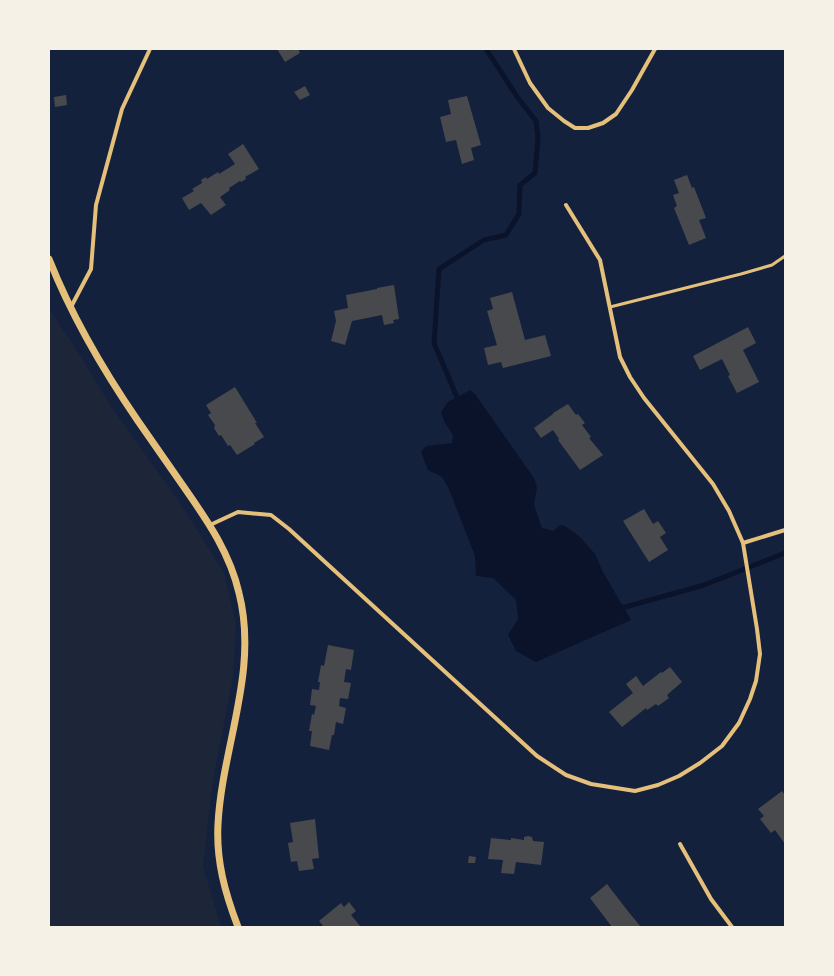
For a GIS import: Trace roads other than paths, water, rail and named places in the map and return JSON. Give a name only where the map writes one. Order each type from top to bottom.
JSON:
[{"type":"street","points":[[70,308],[91,269],[96,206],[122,109],[150,49]]},
{"type":"street","points":[[514,49],[530,83],[548,108],[575,128],[588,128],[603,123],[616,114],[632,90],[655,49]]},
{"type":"street","points":[[210,525],[238,512],[271,515],[289,529],[537,756],[566,775],[592,784],[635,791],[658,786],[679,776],[700,763],[722,746],[739,723],[750,699],[756,681],[760,654],[743,543],[729,511],[713,484],[644,398],[630,377],[620,357],[600,260],[566,206]]},
{"type":"street","points":[[49,258],[70,308],[90,346],[106,373],[210,525],[236,579],[244,625],[244,661],[242,685],[221,799],[218,824],[218,846],[221,871],[227,897],[238,927]]},
{"type":"street","points":[[743,543],[785,530]]},
{"type":"street","points":[[680,844],[711,899],[732,927]]},
{"type":"lane","points":[[610,307],[772,265],[785,256]]},
{"type":"waterway","points":[[459,402],[434,343],[439,269],[484,240],[506,235],[519,214],[520,185],[535,173],[538,138],[536,121],[518,98],[486,49]]},
{"type":"waterway","points":[[618,609],[704,585],[785,553]]}]
